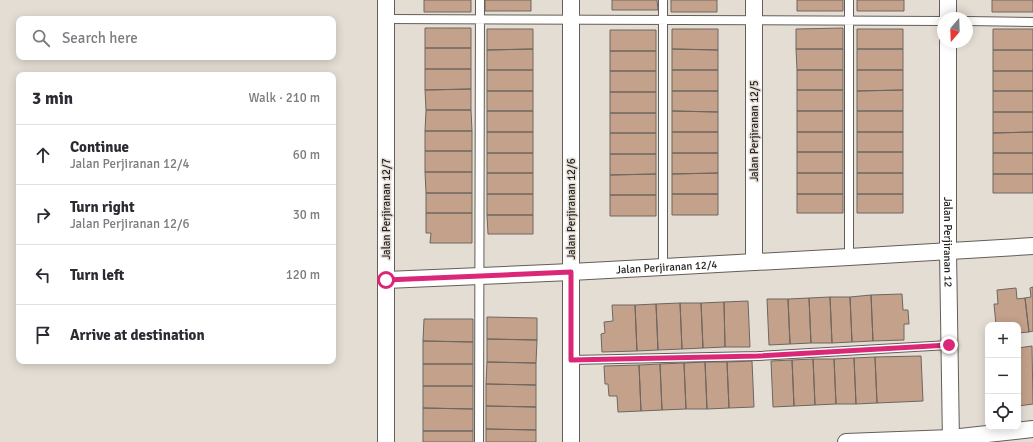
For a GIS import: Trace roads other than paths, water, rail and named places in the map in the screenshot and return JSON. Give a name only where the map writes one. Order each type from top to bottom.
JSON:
[{"type":"street","name":"Jalan Perjiranan 12/7","points":[[386,0],[386,442]]},
{"type":"street","name":"Jalan Perjiranan 12/6","points":[[571,0],[571,442]]},
{"type":"street","name":"Jalan Perjiranan 12/5","points":[[754,0],[754,262]]},
{"type":"street","points":[[948,0],[948,12]]},
{"type":"street","name":"Jalan Perjiranan 12","points":[[948,48],[948,251],[951,440]]},
{"type":"street","name":"Jalan Perjiranan 12/4","points":[[386,280],[571,272],[1033,246]]},
{"type":"street","points":[[846,442],[951,440],[1033,429]]},
{"type":"lane","points":[[479,442],[480,0]]},
{"type":"lane","points":[[663,0],[663,267]]},
{"type":"lane","points":[[849,0],[849,257]]},
{"type":"lane","points":[[386,19],[937,21]]},
{"type":"lane","points":[[973,21],[1033,22]]},
{"type":"lane","points":[[571,360],[758,356],[949,345]]}]
